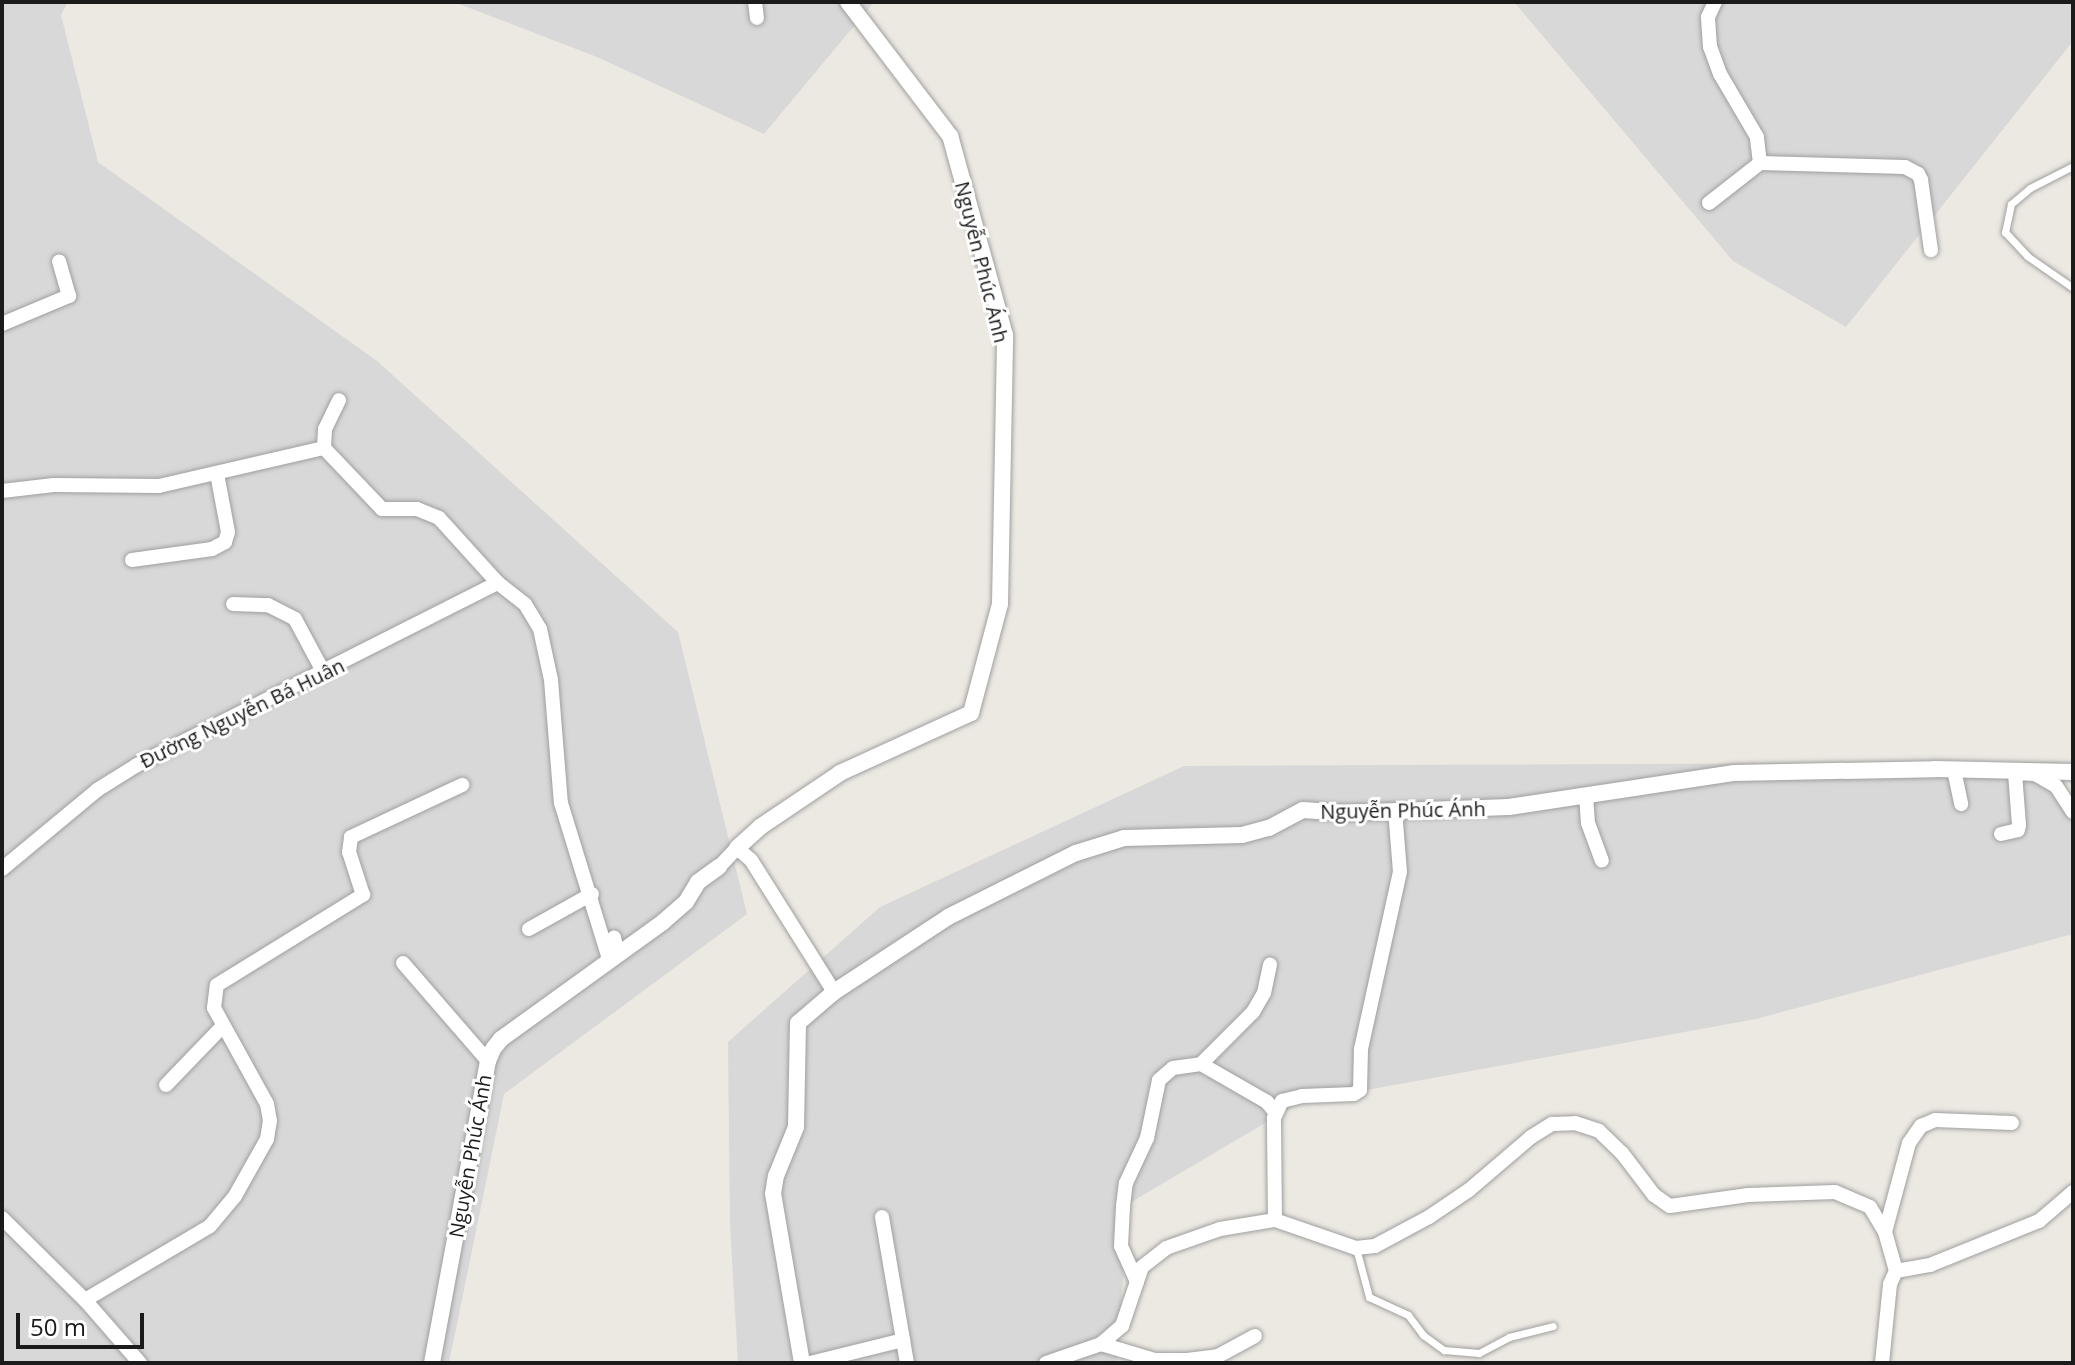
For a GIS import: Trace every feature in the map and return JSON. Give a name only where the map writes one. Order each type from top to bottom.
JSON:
[{"type":"street","points":[[755,2],[757,18]]},
{"type":"street","name":"Nguyễn Phúc Ánh","points":[[737,848],[760,827],[840,773],[971,713],[1000,604],[1005,335],[950,136],[848,2]]},
{"type":"street","points":[[1715,2],[1708,17],[1710,47],[1720,74],[1757,137],[1760,163]]},
{"type":"street","points":[[1709,203],[1760,163],[1905,167],[1918,174],[1921,180],[1931,250]]},
{"type":"street","points":[[2,324],[69,296],[59,261]]},
{"type":"street","points":[[339,400],[325,429],[324,448],[382,509],[417,509],[439,518],[498,583],[525,604],[545,644],[551,680],[559,793],[571,840],[592,894],[609,959]]},
{"type":"street","points":[[2,491],[54,485],[147,487],[324,448]]},
{"type":"street","points":[[132,560],[212,549],[225,542],[228,532],[217,474]]},
{"type":"street","name":"Đường Nguyễn Bá Huân","points":[[2,869],[97,790],[137,765],[498,583]]},
{"type":"street","points":[[233,604],[268,605],[295,619],[324,673]]},
{"type":"street","points":[[1954,770],[1961,804]]},
{"type":"street","name":"Nguyễn Phúc Ánh","points":[[802,1363],[774,1183],[796,1127],[798,1023],[834,992],[948,917],[1101,844],[1124,838],[1242,835],[1269,828],[1303,810],[1342,813],[1475,810],[1734,773],[2073,772]]},
{"type":"street","points":[[2001,834],[2018,830],[2015,773],[2035,774],[2056,786],[2073,812]]},
{"type":"street","points":[[85,1300],[210,1226],[235,1196],[267,1139],[270,1121],[267,1104],[223,1026],[212,999],[221,981],[363,895],[349,852],[351,837],[462,785]]},
{"type":"street","points":[[1586,795],[1588,823],[1602,861]]},
{"type":"street","points":[[1275,1220],[1276,1113],[1282,1101],[1302,1096],[1354,1094],[1360,1090],[1361,1049],[1400,872],[1395,810]]},
{"type":"street","points":[[719,867],[737,848],[751,860],[834,992]]},
{"type":"street","name":"Nguyễn Phúc Ánh","points":[[432,1363],[488,1061],[501,1039],[675,912],[686,902],[698,882],[719,867]]},
{"type":"street","points":[[529,929],[592,894]]},
{"type":"street","points":[[403,963],[488,1061]]},
{"type":"street","points":[[1137,1282],[1121,1246],[1126,1183],[1147,1138],[1159,1080],[1173,1068],[1201,1064],[1253,1012],[1264,993],[1270,965]]},
{"type":"street","points":[[166,1085],[223,1026]]},
{"type":"street","points":[[1201,1064],[1267,1102],[1276,1113]]},
{"type":"street","points":[[1885,1232],[1909,1143],[1921,1126],[1935,1120],[2012,1123]]},
{"type":"street","points":[[1046,1363],[1101,1344],[1122,1326],[1142,1267],[1166,1248],[1220,1229],[1275,1220],[1356,1248],[1375,1246],[1429,1217],[1469,1190],[1531,1137],[1552,1124],[1575,1123],[1599,1131],[1622,1153],[1654,1195],[1670,1206],[1760,1193],[1835,1192],[1870,1207],[1885,1232],[1896,1271],[1890,1284],[1882,1363]]},
{"type":"street","points":[[1896,1271],[1930,1265],[2039,1221],[2073,1192]]},
{"type":"street","points":[[882,1217],[907,1363]]},
{"type":"street","points":[[2,1218],[7,1235],[85,1300],[140,1363]]},
{"type":"street","points":[[1101,1344],[1155,1360],[1187,1360],[1218,1356],[1255,1336]]},
{"type":"street","points":[[810,1363],[903,1340]]},
{"type":"lane","points":[[2073,166],[2030,188],[2011,204],[2005,232],[2027,256],[2073,288]]},
{"type":"lane","points":[[1356,1248],[1369,1297],[1408,1315],[1423,1335],[1444,1350],[1479,1353],[1509,1337],[1553,1326]]},
{"type":"shaded area","points":[[2,2],[68,2],[61,15],[98,162],[377,361],[678,632],[747,914],[504,1094],[449,1363],[2,1363]]},
{"type":"shaded area","points":[[454,2],[874,2],[764,134],[597,57]]},
{"type":"shaded area","points":[[1514,2],[2073,2],[2073,41],[1846,327],[1733,261]]},
{"type":"shaded area","points":[[2058,762],[2073,815],[2073,934],[1756,1019],[1301,1102],[1128,1204],[1117,1363],[738,1363],[730,1225],[728,1042],[880,907],[1184,766]]}]
